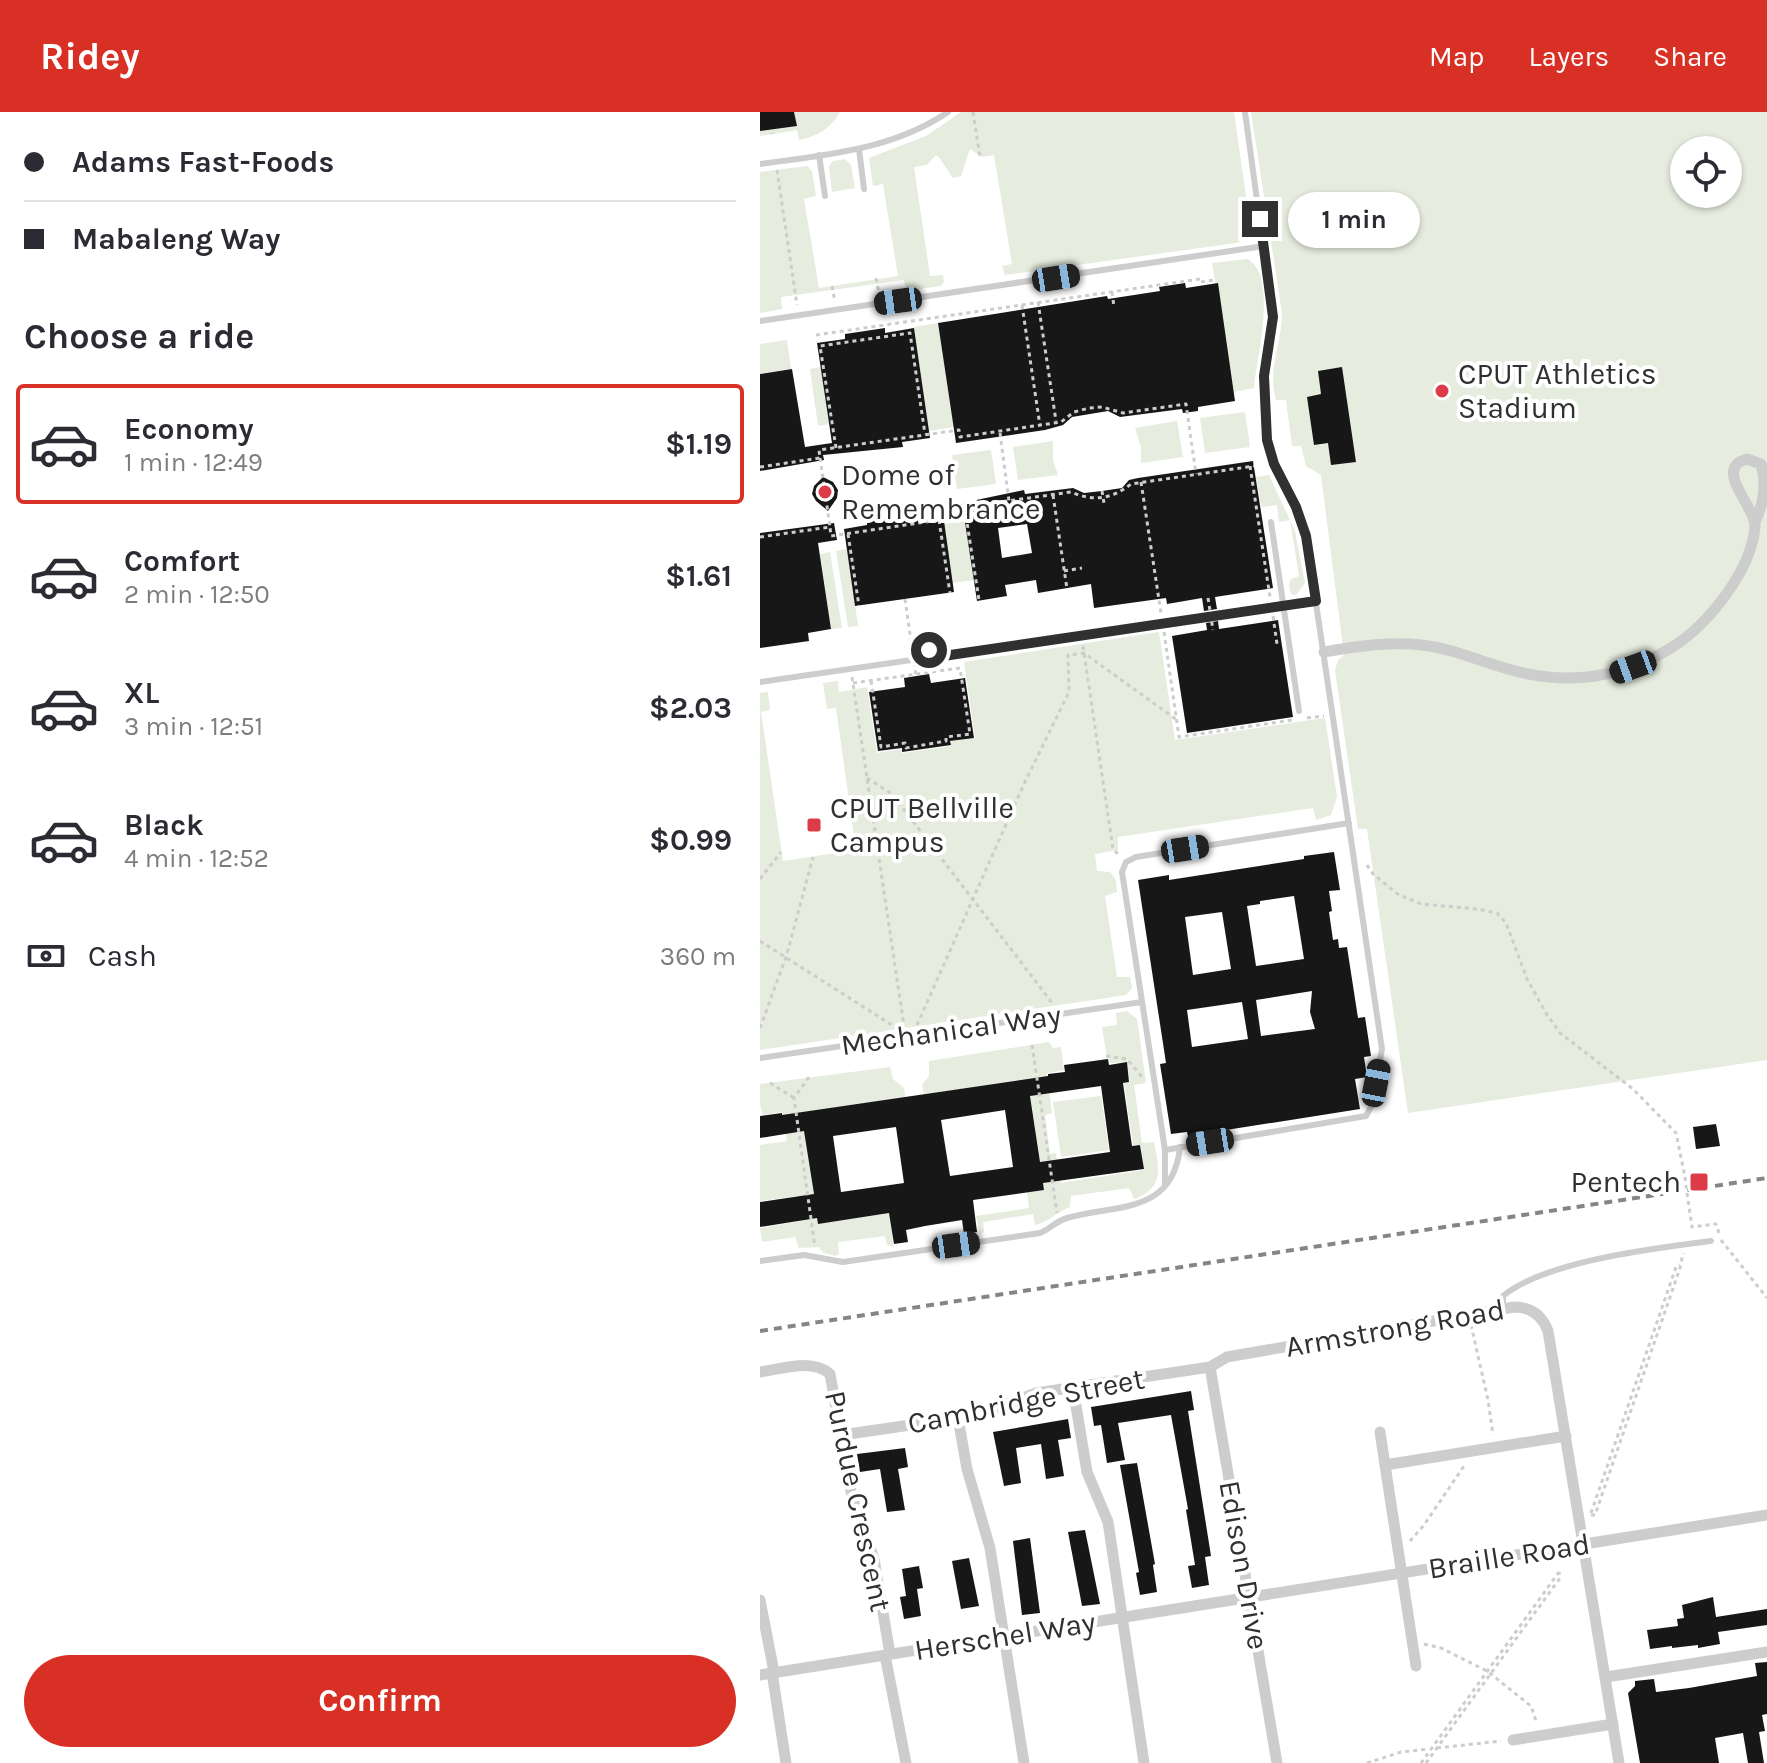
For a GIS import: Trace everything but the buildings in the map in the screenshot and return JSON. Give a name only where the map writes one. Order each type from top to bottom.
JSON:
[{"type":"street","points":[[1324,652],[1383,644],[1420,645],[1554,679],[1582,679],[1615,673],[1653,658],[1695,632],[1734,581],[1751,542],[1766,491],[1761,464],[1747,459],[1737,465],[1735,483],[1755,522]]},
{"type":"street","name":"Armstrong Road","points":[[1210,1367],[1227,1357],[1503,1309],[1527,1308],[1537,1314],[1546,1325],[1619,1763]]},
{"type":"street","name":"Purdue Crescent","points":[[760,1372],[812,1365],[823,1367],[830,1374],[852,1497],[874,1559],[906,1763]]},
{"type":"street","name":"Cambridge Street","points":[[842,1435],[958,1418],[991,1410],[1036,1393],[1210,1367]]},
{"type":"street","name":"Edison Drive","points":[[1210,1367],[1277,1763]]},
{"type":"street","points":[[1073,1388],[1087,1472],[1108,1522],[1144,1763]]},
{"type":"street","points":[[958,1418],[967,1469],[990,1548],[1024,1763]]},
{"type":"street","points":[[1380,1432],[1416,1666]]},
{"type":"street","points":[[1385,1465],[1566,1436]]},
{"type":"street","name":"Braille Road","points":[[1250,1597],[1767,1515]]},
{"type":"street","name":"Herschel Way","points":[[760,1675],[1250,1597]]},
{"type":"street","points":[[760,1600],[774,1672],[786,1763]]},
{"type":"street","points":[[1606,1677],[1767,1652]]},
{"type":"street","points":[[1513,1740],[1613,1724]]},
{"type":"lane","points":[[760,164],[859,149],[919,130],[948,112]]},
{"type":"lane","points":[[1165,1150],[1359,1118],[1369,1111],[1382,1049],[1306,536],[1296,507],[1274,464],[1267,440],[1264,376],[1273,317],[1245,112]]},
{"type":"lane","points":[[859,149],[864,189]]},
{"type":"lane","points":[[819,155],[825,196]]},
{"type":"lane","points":[[760,321],[1264,246]]},
{"type":"lane","points":[[1271,522],[1299,711]]},
{"type":"lane","points":[[760,682],[851,670],[1029,639],[1082,635],[1316,601]]},
{"type":"lane","points":[[815,674],[816,684]]},
{"type":"lane","points":[[773,680],[775,690]]},
{"type":"lane","points":[[1165,1185],[1165,1150],[1122,872],[1126,862],[1136,857],[1349,823]]},
{"type":"lane","name":"Mechanical Way","points":[[760,1058],[1142,1002]]},
{"type":"lane","points":[[760,1261],[804,1255],[843,1262],[1046,1230],[1058,1221],[1138,1205],[1153,1198],[1176,1166],[1180,1147]]},
{"type":"lane","points":[[1503,1309],[1503,1296],[1518,1284],[1539,1275],[1640,1250],[1711,1241]]},
{"type":"path","points":[[973,112],[980,157]]},
{"type":"path","points":[[776,161],[799,315]]},
{"type":"path","points":[[876,278],[881,304]]},
{"type":"path","points":[[816,335],[1200,279],[1200,282],[1215,280]]},
{"type":"path","points":[[832,286],[836,310]]},
{"type":"path","points":[[1112,292],[1114,307]]},
{"type":"path","points":[[1038,302],[1055,396],[1056,423]]},
{"type":"path","points":[[1022,305],[1040,426]]},
{"type":"path","points":[[864,328],[865,339]]},
{"type":"path","points":[[836,448],[820,346],[865,339],[910,333],[925,435]]},
{"type":"path","points":[[966,516],[831,538],[818,448],[959,430],[960,437],[1040,426],[1056,423],[1074,412],[1089,408],[1106,408],[1123,413],[1186,404],[1196,474]]},
{"type":"path","points":[[999,432],[1009,501]]},
{"type":"path","points":[[760,467],[820,458]]},
{"type":"path","points":[[979,600],[965,507],[1071,492],[1104,500],[1131,484],[1252,466],[1269,588]]},
{"type":"path","points":[[1141,482],[1179,737],[1333,714]]},
{"type":"path","points":[[1102,491],[1104,500]]},
{"type":"path","points":[[1053,495],[1067,589]]},
{"type":"path","points":[[939,520],[950,593]]},
{"type":"path","points":[[760,537],[830,527]]},
{"type":"path","points":[[848,534],[859,606]]},
{"type":"path","points":[[1064,571],[1082,568]]},
{"type":"path","points":[[1208,598],[1213,630]]},
{"type":"path","points":[[905,599],[916,676]]},
{"type":"path","points":[[1082,635],[1113,849],[1126,862]]},
{"type":"path","points":[[916,1026],[1024,784],[1069,692],[1068,655],[1084,653],[1177,720]]},
{"type":"path","points":[[853,683],[871,680],[960,668],[970,734],[906,748],[905,743],[881,747],[871,680]]},
{"type":"path","points":[[760,941],[898,1030],[904,1029],[851,670]]},
{"type":"path","points":[[867,778],[892,794],[1050,1000],[1054,1014]]},
{"type":"path","points":[[760,879],[781,852]]},
{"type":"path","points":[[760,1028],[785,957],[813,857]]},
{"type":"path","points":[[1366,865],[1399,895],[1410,900],[1497,913],[1506,923],[1527,979],[1560,1033],[1633,1089],[1676,1133],[1692,1227],[1716,1224],[1722,1241],[1767,1298]]},
{"type":"path","points":[[1032,1045],[1058,1221]]},
{"type":"path","points":[[1106,1056],[1127,1059],[1157,1095]]},
{"type":"path","points":[[809,1077],[794,1098],[816,1257]]},
{"type":"path","points":[[770,1083],[794,1098]]},
{"type":"path","points":[[1590,1515],[1595,1515],[1679,1264]]},
{"type":"path","points":[[1469,1315],[1488,1400],[1493,1447]]},
{"type":"path","points":[[1399,1549],[1415,1537],[1424,1525],[1465,1464],[1469,1451]]},
{"type":"path","points":[[1424,1763],[1559,1572]]},
{"type":"path","points":[[1413,1641],[1441,1648],[1488,1673],[1531,1706],[1541,1736]]},
{"type":"path","points":[[1424,1763],[1431,1749],[1488,1673]]},
{"type":"path","points":[[1367,1763],[1401,1752],[1513,1740]]},
{"type":"shaded area","points":[[760,112],[840,112],[823,131],[799,140],[797,130],[760,136]]},
{"type":"shaded area","points":[[961,112],[1234,112],[1251,232],[1245,240],[1236,243],[1005,275],[1002,266],[1012,264],[994,155],[982,157],[970,149],[961,176],[953,178],[938,156],[927,165],[914,167],[930,276],[943,275],[941,286],[906,291],[904,280],[781,297],[782,309],[760,313],[760,172],[807,166],[812,171],[816,196],[804,199],[819,288],[898,276],[883,184],[873,186],[869,158],[926,136]]},
{"type":"shaded area","points":[[1251,112],[1767,112],[1767,1060],[1408,1113],[1367,829],[1358,829],[1335,670],[1338,660],[1344,655],[1321,475],[1306,466],[1301,446],[1292,446],[1286,400],[1276,400],[1273,378],[1282,313]]},
{"type":"shaded area","points":[[845,159],[851,165],[855,188],[832,192],[829,166],[833,161]]},
{"type":"shaded area","points":[[1247,259],[1257,268],[1262,282],[1263,319],[1254,388],[1234,392],[1212,263]]},
{"type":"shaded area","points":[[938,323],[954,427],[929,431],[914,327]]},
{"type":"shaded area","points":[[787,340],[791,369],[760,374],[760,344]]},
{"type":"shaded area","points":[[821,367],[829,424],[818,426],[810,369]]},
{"type":"shaded area","points":[[1245,412],[1250,447],[1205,453],[1200,418]]},
{"type":"shaded area","points":[[1177,421],[1183,457],[1141,463],[1141,447],[1135,428]]},
{"type":"shaded area","points":[[1053,441],[1053,460],[1058,475],[1018,480],[1013,447]]},
{"type":"shaded area","points":[[991,450],[996,484],[957,489],[952,455]]},
{"type":"shaded area","points":[[1269,475],[1290,520],[1279,522],[1277,505],[1261,507],[1256,477]]},
{"type":"shaded area","points":[[1290,520],[1305,583],[1296,595],[1291,594],[1289,585],[1291,579],[1299,576]]},
{"type":"shaded area","points":[[965,521],[974,580],[952,583],[943,524]]},
{"type":"shaded area","points":[[847,549],[858,626],[848,627],[836,551]]},
{"type":"shaded area","points":[[830,552],[842,628],[831,629],[820,554]]},
{"type":"shaded area","points":[[1159,632],[1175,740],[1325,718],[1337,797],[1331,815],[1316,820],[1313,808],[1118,837],[1118,850],[1095,854],[1097,871],[1110,872],[1116,880],[1117,892],[1105,896],[1117,977],[1130,977],[1132,988],[1126,995],[760,1050],[760,693],[768,692],[770,710],[761,712],[783,861],[856,850],[836,708],[827,709],[823,683],[838,681],[839,692],[867,687],[877,753],[951,746],[951,741],[975,738],[964,662]]},
{"type":"shaded area","points":[[1127,1011],[1137,1019],[1146,1083],[1134,1085],[1142,1143],[1154,1142],[1158,1169],[1155,1183],[1134,1199],[1129,1188],[1071,1196],[1070,1207],[1039,1224],[1035,1225],[1033,1214],[983,1222],[984,1232],[980,1234],[976,1216],[1029,1208],[1027,1192],[1044,1189],[1028,1080],[924,1094],[922,1085],[929,1076],[929,1061],[1049,1042],[1053,1048],[1061,1047],[1064,1070],[1047,1073],[1052,1113],[1045,1115],[1050,1154],[1056,1153],[1061,1183],[1144,1170],[1141,1145],[1133,1145],[1124,1083],[1130,1082],[1127,1062],[1110,1063],[1102,1027],[1117,1025],[1116,1013]]},
{"type":"shaded area","points":[[890,1067],[893,1079],[904,1088],[905,1097],[802,1113],[818,1224],[908,1210],[892,1230],[893,1247],[887,1245],[885,1236],[838,1242],[839,1254],[836,1256],[824,1253],[818,1247],[799,1248],[795,1237],[762,1242],[760,1228],[801,1221],[797,1196],[760,1201],[760,1145],[787,1141],[782,1112],[763,1115],[760,1084]]},
{"type":"shaded area","points":[[1101,1096],[1109,1150],[1061,1157],[1053,1102]]},
{"type":"railway","points":[[760,1331],[1767,1178]]},
{"type":"place","name":"CPUT Athletics Stadium","points":[[1442,391]]},
{"type":"place","name":"Dome of Remembrance","points":[[825,492]]},
{"type":"place","name":"CPUT Bellville Campus","points":[[814,825]]},
{"type":"place","name":"Pentech","points":[[1699,1182]]},
{"type":"route","points":[[929,650],[930,658],[1316,601],[1306,536],[1296,507],[1281,482],[1267,440],[1264,376],[1273,317],[1260,219]]}]
